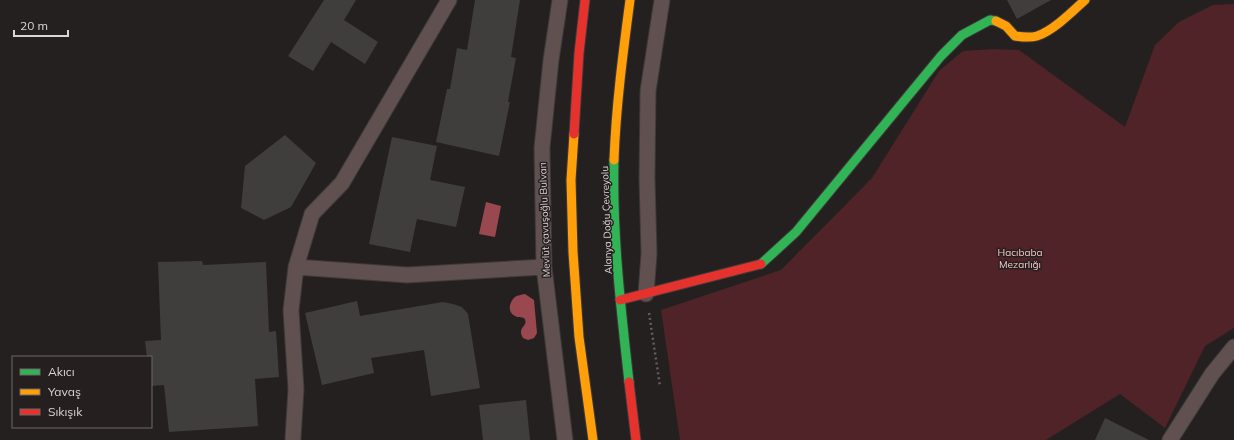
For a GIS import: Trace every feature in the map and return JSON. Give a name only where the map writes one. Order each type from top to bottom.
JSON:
[{"type":"main road","points":[[585,0],[578,61],[571,187],[573,252],[579,337],[593,440]]},
{"type":"main road","name":"Alanya Doğu Çevreyolu","points":[[630,0],[615,130],[614,182],[620,300],[636,440]]},
{"type":"main road","points":[[620,300],[760,265],[796,232],[941,56],[962,35],[990,20],[998,21],[1006,26],[1015,36],[1037,36],[1055,26],[1085,0]]},
{"type":"street","points":[[289,440],[296,389],[291,310],[296,267],[312,214],[342,182],[449,0]]},
{"type":"street","name":"Mevlüt çavuşoğlu Bulvarı","points":[[560,0],[551,60],[542,148],[544,267],[564,440]]},
{"type":"street","points":[[646,294],[649,254],[647,178],[648,91],[662,0]]},
{"type":"street","points":[[296,267],[406,275],[544,267]]},
{"type":"street","points":[[1170,440],[1212,374],[1234,347]]},
{"type":"path","points":[[646,294],[660,386]]},
{"type":"green space","name":"Hacıbaba Mezarlığı","points":[[1234,4],[1234,328],[1205,346],[1165,428],[1120,394],[1046,440],[680,440],[661,310],[781,270],[872,178],[939,71],[963,51],[994,49],[1019,50],[1125,127],[1155,45],[1179,22],[1213,5]]},
{"type":"shaded area","points":[[486,202],[501,206],[495,237],[479,234]]},
{"type":"shaded area","points":[[525,294],[534,300],[537,333],[534,338],[528,340],[523,338],[521,334],[525,323],[524,318],[515,316],[510,310],[510,304],[513,299],[517,296]]},
{"type":"building","points":[[324,0],[356,0],[344,20],[378,42],[365,64],[331,42],[313,71],[288,56]]},
{"type":"building","points":[[475,0],[520,0],[511,57],[516,58],[508,102],[510,102],[499,156],[436,142],[447,89],[450,89],[457,48],[467,50]]},
{"type":"building","points":[[1007,0],[1051,0],[1017,19]]},
{"type":"building","points":[[285,135],[316,163],[291,207],[264,220],[241,208],[245,166]]},
{"type":"building","points":[[392,137],[437,146],[430,180],[465,187],[456,227],[417,219],[410,252],[369,244]]},
{"type":"building","points":[[202,261],[203,265],[266,262],[269,332],[276,331],[279,377],[255,379],[258,426],[169,432],[164,385],[152,386],[152,356],[147,356],[145,341],[161,340],[158,262]]},
{"type":"building","points":[[357,301],[360,316],[443,302],[462,307],[468,314],[480,388],[431,396],[424,350],[371,358],[374,373],[322,385],[305,313]]},
{"type":"building","points":[[526,400],[530,440],[483,440],[479,405]]},
{"type":"building","points":[[1105,418],[1149,440],[1095,440]]},
{"type":"traffic: fast","points":[[761,264],[796,232],[941,56],[962,35],[990,20],[996,21]]},
{"type":"traffic: fast","points":[[614,160],[614,216],[620,299],[629,382]]},
{"type":"traffic: slow","points":[[614,160],[618,100],[630,0]]},
{"type":"traffic: slow","points":[[996,21],[1006,26],[1015,36],[1037,36],[1050,30],[1085,0]]},
{"type":"traffic: slow","points":[[574,134],[571,180],[573,252],[579,337],[593,440]]},
{"type":"traffic: jam","points":[[574,134],[579,53],[585,0]]},
{"type":"traffic: jam","points":[[620,300],[761,264]]},
{"type":"traffic: jam","points":[[629,382],[636,440]]}]
